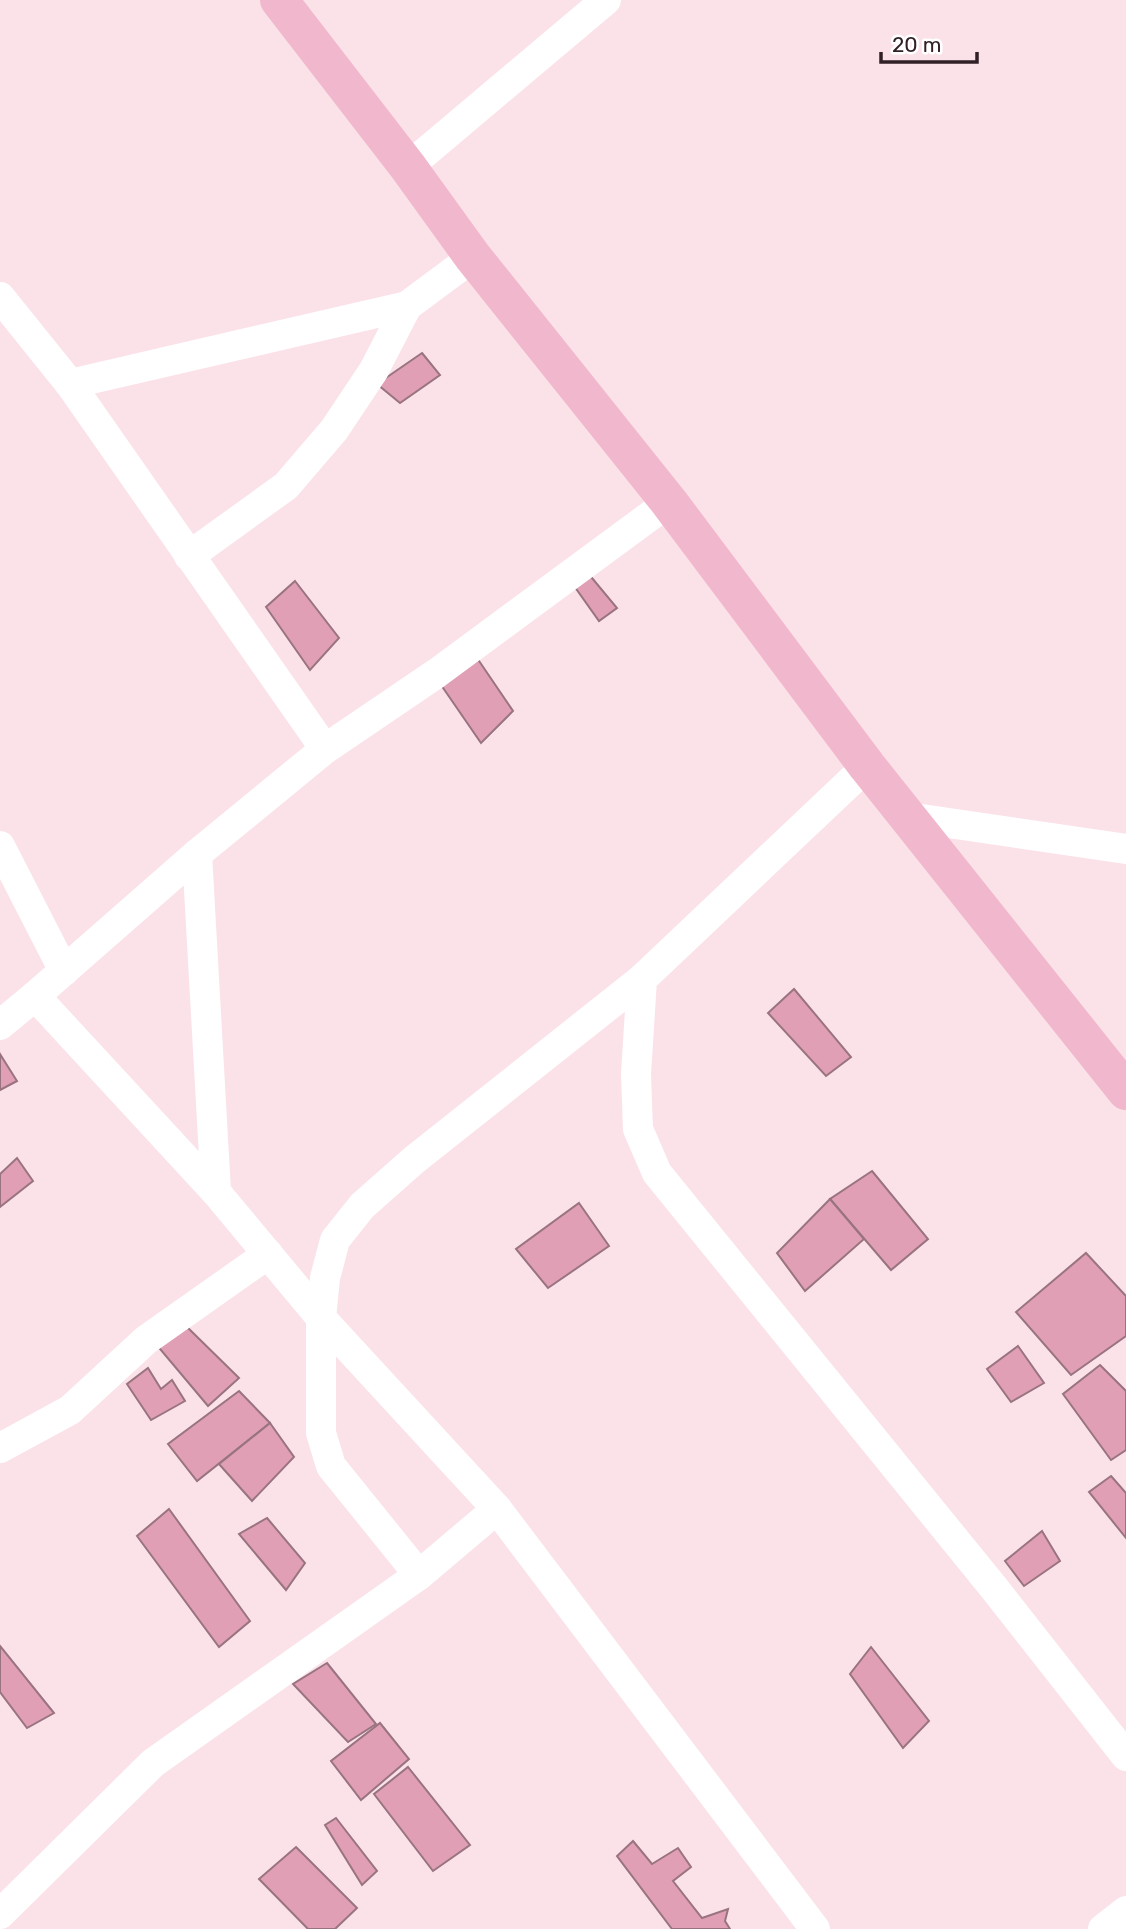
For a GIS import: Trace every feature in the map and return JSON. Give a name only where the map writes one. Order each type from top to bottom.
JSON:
[{"type":"main road","points":[[279,0],[408,167],[473,257],[669,502],[867,766],[1126,1091]]},
{"type":"street","points":[[408,167],[606,0]]},
{"type":"street","points":[[70,384],[407,306],[473,257]]},
{"type":"street","points":[[0,297],[70,384],[325,749]]},
{"type":"street","points":[[189,556],[286,485],[302,467],[334,430],[374,370],[407,306]]},
{"type":"street","points":[[0,1025],[197,854],[325,749],[437,673],[669,502]]},
{"type":"street","points":[[419,1575],[331,1466],[321,1433],[321,1318],[325,1278],[335,1241],[362,1206],[414,1160],[642,979],[867,766]]},
{"type":"street","points":[[908,817],[1126,849]]},
{"type":"street","points":[[0,846],[64,971]]},
{"type":"street","points":[[197,854],[216,1192]]},
{"type":"street","points":[[642,979],[636,1074],[638,1129],[657,1173],[994,1588],[1126,1756]]},
{"type":"street","points":[[35,996],[216,1192],[321,1318],[497,1508],[815,1929]]},
{"type":"street","points":[[0,1448],[70,1410],[146,1340],[268,1254]]},
{"type":"street","points":[[0,1914],[153,1763],[419,1575],[497,1508]]},
{"type":"street","points":[[1103,1929],[1126,1911]]},
{"type":"building","points":[[422,353],[440,375],[400,403],[377,384]]},
{"type":"building","points":[[587,572],[617,608],[599,621],[572,583]]},
{"type":"building","points":[[295,581],[339,638],[310,670],[266,607]]},
{"type":"building","points":[[475,655],[513,711],[481,743],[439,682]]},
{"type":"building","points":[[794,989],[851,1057],[826,1076],[768,1013]]},
{"type":"building","points":[[0,1054],[17,1081],[0,1090]]},
{"type":"building","points":[[17,1158],[33,1181],[0,1207],[0,1174]]},
{"type":"building","points":[[872,1171],[928,1239],[891,1270],[830,1199]]},
{"type":"building","points":[[830,1199],[864,1239],[805,1291],[777,1253]]},
{"type":"building","points":[[579,1203],[609,1246],[548,1288],[516,1249]]},
{"type":"building","points":[[1086,1253],[1126,1296],[1126,1336],[1071,1375],[1016,1312]]},
{"type":"building","points":[[184,1324],[239,1378],[208,1406],[155,1343]]},
{"type":"building","points":[[1018,1346],[1044,1383],[1011,1402],[987,1369]]},
{"type":"building","points":[[1100,1365],[1126,1391],[1126,1450],[1111,1460],[1063,1394]]},
{"type":"building","points":[[148,1368],[161,1389],[172,1380],[185,1401],[151,1420],[127,1384]]},
{"type":"building","points":[[239,1391],[270,1423],[197,1481],[168,1444]]},
{"type":"building","points":[[270,1423],[294,1457],[252,1501],[219,1464]]},
{"type":"building","points":[[1111,1476],[1126,1493],[1126,1538],[1089,1492]]},
{"type":"building","points":[[169,1509],[250,1621],[219,1647],[137,1536]]},
{"type":"building","points":[[267,1518],[305,1563],[286,1590],[239,1534]]},
{"type":"building","points":[[1042,1531],[1060,1561],[1024,1586],[1005,1561]]},
{"type":"building","points":[[0,1646],[54,1713],[27,1728],[0,1692]]},
{"type":"building","points":[[871,1647],[929,1721],[903,1748],[850,1674]]},
{"type":"building","points":[[327,1663],[376,1724],[348,1742],[293,1684]]},
{"type":"building","points":[[380,1723],[409,1759],[361,1800],[331,1761]]},
{"type":"building","points":[[408,1767],[470,1845],[433,1871],[374,1794]]},
{"type":"building","points":[[336,1818],[377,1871],[362,1885],[325,1825]]},
{"type":"building","points":[[633,1841],[652,1864],[678,1848],[691,1867],[673,1881],[702,1918],[728,1909],[725,1921],[730,1929],[672,1929],[617,1856]]},
{"type":"building","points":[[296,1847],[357,1908],[335,1929],[308,1929],[259,1879]]}]
